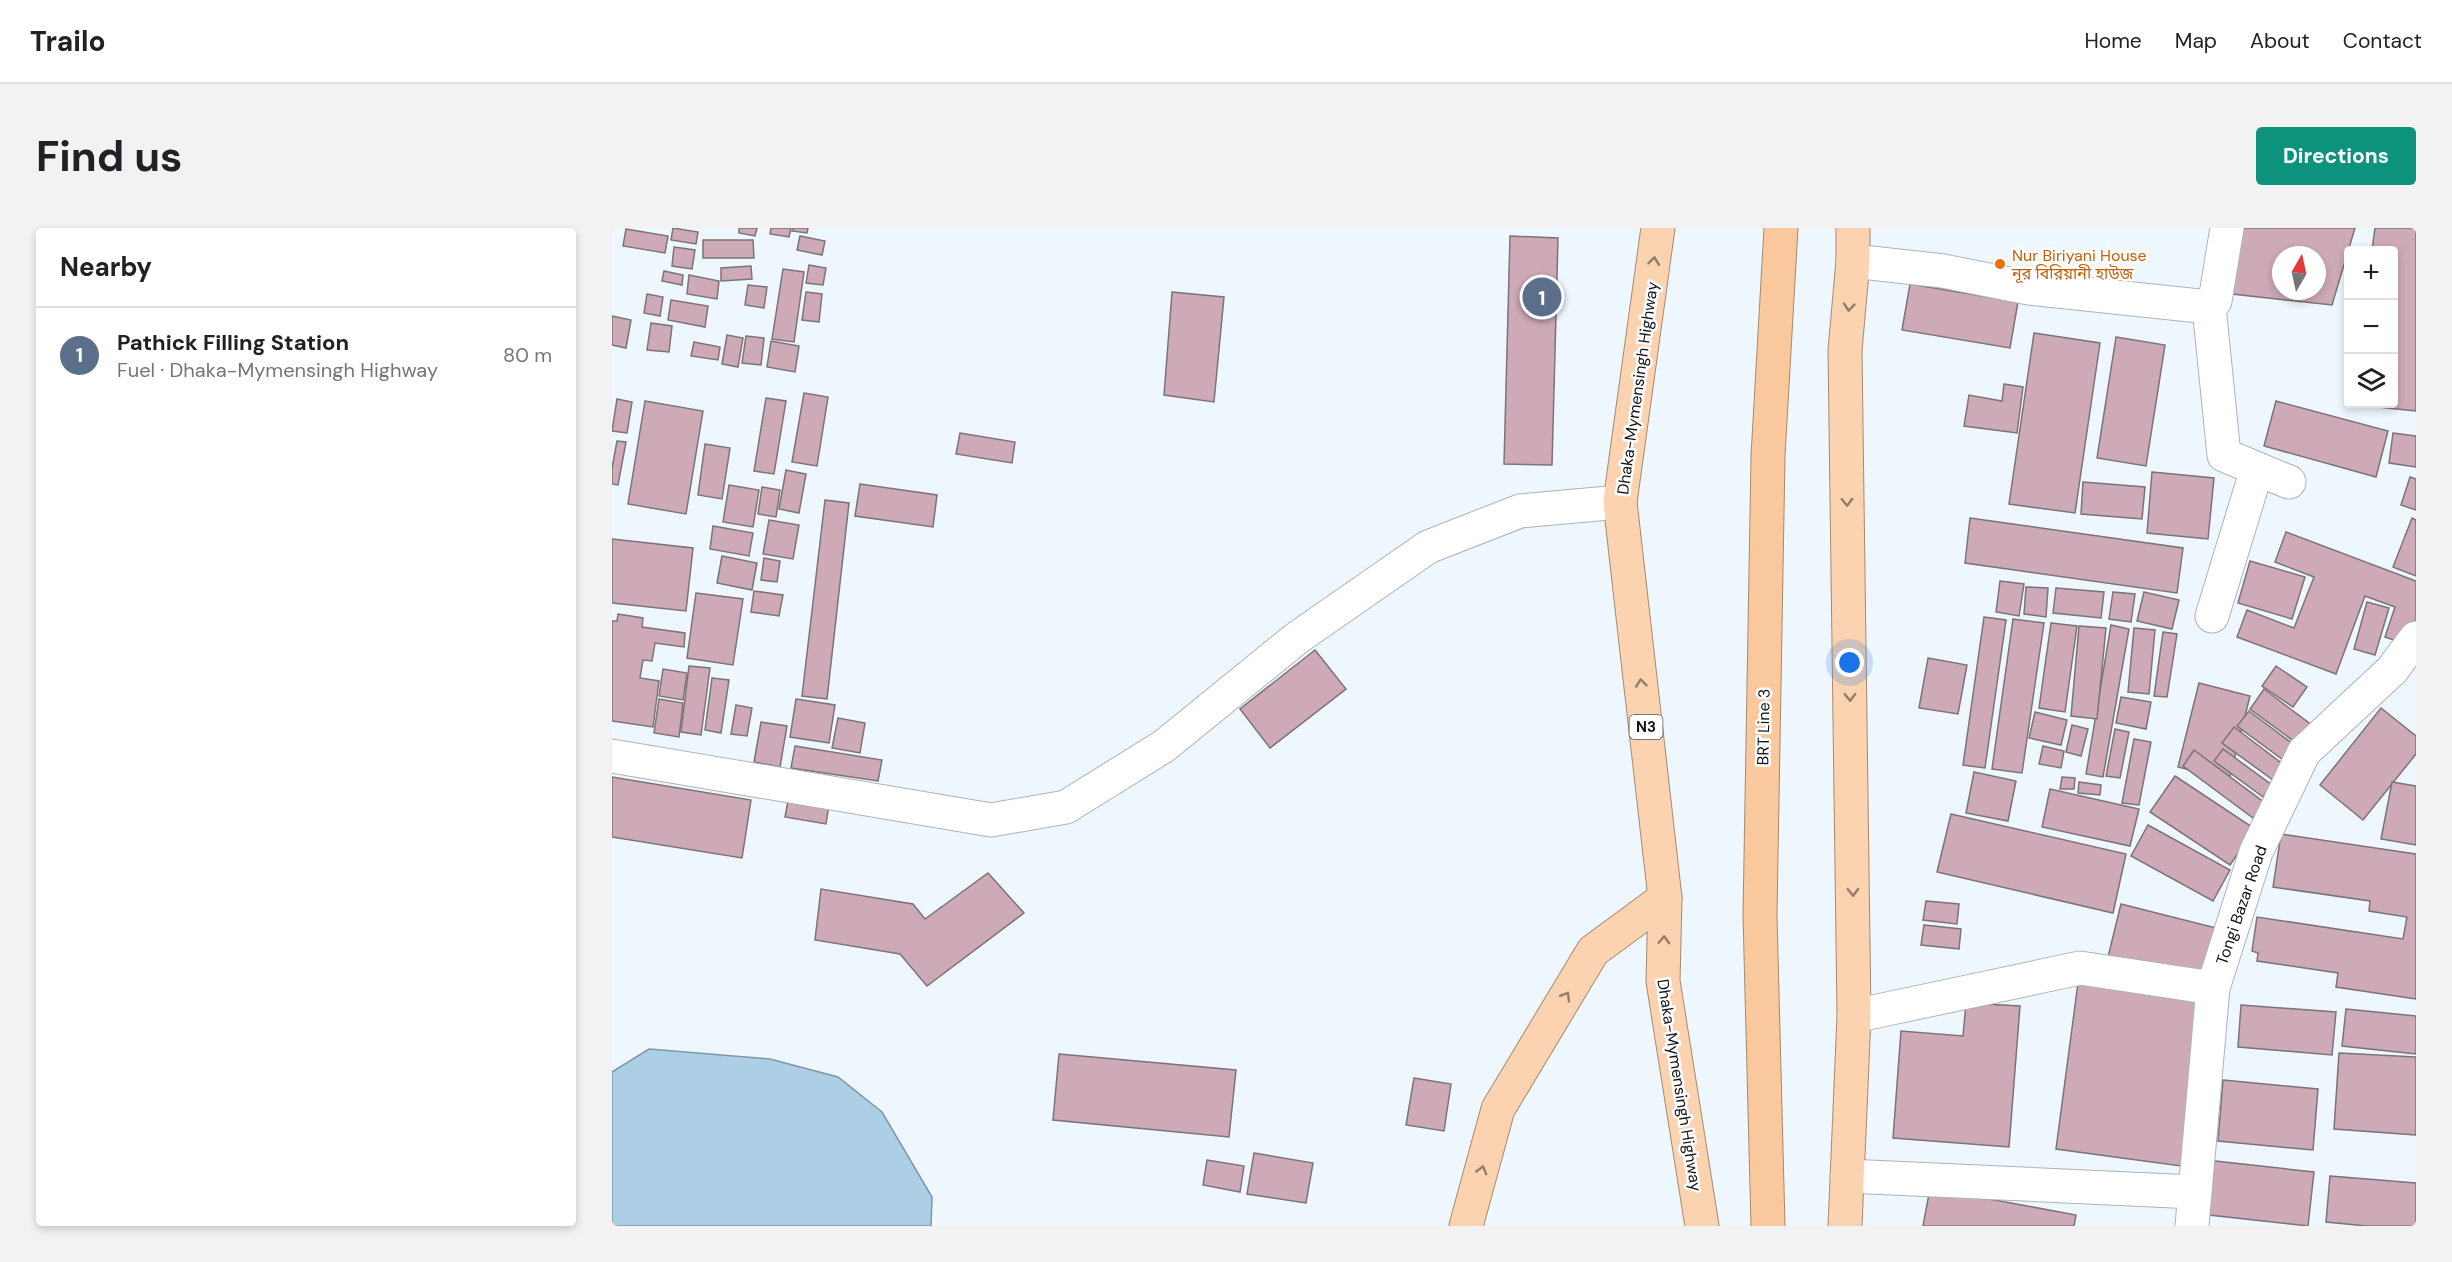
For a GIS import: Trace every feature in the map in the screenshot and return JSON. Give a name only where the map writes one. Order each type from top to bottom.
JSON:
[{"type":"highway","name":"Dhaka-Mymensingh Highway","points":[[1658,228],[1620,502],[1665,898],[1663,981],[1702,1226]]},
{"type":"highway","name":"BRT Line 3","points":[[1768,1226],[1760,915],[1768,456],[1780,228]]},
{"type":"highway","points":[[1845,1226],[1854,1016],[1845,350],[1853,261],[1853,228]]},
{"type":"highway","points":[[1466,1226],[1498,1109],[1593,951],[1665,898]]},
{"type":"street","points":[[2209,307],[2215,301],[2227,228]]},
{"type":"street","points":[[1853,261],[1943,271],[2029,288],[2209,307]]},
{"type":"street","points":[[2209,307],[2224,455],[2289,482]]},
{"type":"street","points":[[2212,616],[2258,469]]},
{"type":"street","points":[[612,756],[991,820],[1066,807],[1164,746],[1297,638],[1428,547],[1520,511],[1620,502]]},
{"type":"street","name":"Tongi Bazar Road","points":[[2192,1226],[2213,988],[2256,852],[2304,752],[2392,670],[2416,638]]},
{"type":"street","points":[[1854,1016],[2080,968],[2213,988]]},
{"type":"street","points":[[1847,1176],[2195,1192]]},
{"type":"water","points":[[649,1049],[770,1059],[838,1077],[882,1112],[932,1197],[931,1226],[612,1226],[612,1072]]},
{"type":"building","points":[[673,228],[698,232],[696,244],[671,240]]},
{"type":"building","points":[[739,228],[757,228],[755,236],[739,233]]},
{"type":"building","points":[[771,228],[791,228],[789,237],[770,234]]},
{"type":"building","points":[[793,228],[808,228],[807,233],[792,231]]},
{"type":"building","points":[[2237,228],[2355,228],[2350,246],[2344,246],[2344,265],[2332,305],[2287,300],[2326,300],[2326,246],[2272,246],[2272,298],[2223,293]]},
{"type":"building","points":[[2375,228],[2416,228],[2416,411],[2387,408],[2398,408],[2398,246],[2373,246]]},
{"type":"building","points":[[626,229],[668,236],[665,253],[623,246]]},
{"type":"building","points":[[800,236],[825,241],[822,255],[797,250]]},
{"type":"building","points":[[1510,236],[1558,238],[1552,465],[1504,464]]},
{"type":"building","points":[[703,240],[753,240],[754,258],[703,258]]},
{"type":"building","points":[[674,247],[695,250],[692,269],[672,266]]},
{"type":"building","points":[[809,265],[826,268],[823,285],[806,283]]},
{"type":"building","points":[[751,266],[752,279],[721,281],[721,268]]},
{"type":"building","points":[[783,269],[804,272],[794,342],[772,339]]},
{"type":"building","points":[[664,271],[683,275],[682,285],[662,281]]},
{"type":"building","points":[[689,275],[719,281],[717,299],[687,294]]},
{"type":"building","points":[[1910,284],[2018,302],[2010,348],[1902,330]]},
{"type":"building","points":[[748,285],[767,287],[764,308],[745,305]]},
{"type":"building","points":[[806,292],[822,294],[819,322],[802,320]]},
{"type":"building","points":[[1172,292],[1224,297],[1214,402],[1164,395]]},
{"type":"building","points":[[647,294],[663,297],[660,316],[644,313]]},
{"type":"building","points":[[671,300],[708,306],[705,327],[668,320]]},
{"type":"building","points":[[612,316],[631,320],[626,348],[612,345]]},
{"type":"building","points":[[651,323],[672,326],[669,352],[647,350]]},
{"type":"building","points":[[2034,333],[2100,343],[2075,513],[2009,504]]},
{"type":"building","points":[[727,335],[743,338],[738,367],[722,364]]},
{"type":"building","points":[[746,336],[764,338],[761,365],[742,363]]},
{"type":"building","points":[[2116,337],[2165,345],[2146,466],[2097,458]]},
{"type":"building","points":[[771,341],[799,346],[795,372],[767,367]]},
{"type":"building","points":[[694,342],[720,347],[718,360],[691,356]]},
{"type":"building","points":[[2004,384],[2023,387],[2017,433],[1964,426],[1969,395],[2002,401]]},
{"type":"building","points":[[804,393],[828,397],[817,466],[792,462]]},
{"type":"building","points":[[766,398],[786,401],[774,474],[754,471]]},
{"type":"building","points":[[617,399],[632,402],[627,433],[612,431]]},
{"type":"building","points":[[645,401],[703,411],[686,514],[628,504]]},
{"type":"building","points":[[2276,401],[2388,431],[2376,477],[2264,446]]},
{"type":"building","points":[[960,433],[1015,442],[1012,463],[956,454]]},
{"type":"building","points":[[2393,433],[2416,436],[2416,467],[2389,463]]},
{"type":"building","points":[[617,441],[626,442],[618,485],[612,484],[612,468]]},
{"type":"building","points":[[705,444],[730,448],[722,499],[698,495]]},
{"type":"building","points":[[786,470],[806,474],[799,513],[779,509]]},
{"type":"building","points":[[2152,472],[2214,478],[2208,539],[2147,533]]},
{"type":"building","points":[[2410,477],[2416,479],[2416,510],[2401,505]]},
{"type":"building","points":[[2083,482],[2145,487],[2142,519],[2081,514]]},
{"type":"building","points":[[860,484],[937,495],[933,527],[855,516]]},
{"type":"building","points":[[729,485],[759,490],[753,527],[723,522]]},
{"type":"building","points":[[762,487],[780,490],[776,517],[758,514]]},
{"type":"building","points":[[825,500],[849,503],[827,699],[802,696]]},
{"type":"building","points":[[1970,518],[2183,548],[2177,593],[1965,563]]},
{"type":"building","points":[[2412,518],[2416,520],[2416,576],[2393,567]]},
{"type":"building","points":[[769,520],[799,525],[793,559],[763,554]]},
{"type":"building","points":[[713,526],[753,533],[749,556],[710,549]]},
{"type":"building","points":[[2286,532],[2416,581],[2416,626],[2409,645],[2385,637],[2395,607],[2365,596],[2336,674],[2237,637],[2247,610],[2294,628],[2314,577],[2275,562]]},
{"type":"building","points":[[612,539],[693,548],[686,611],[612,603]]},
{"type":"building","points":[[722,556],[757,563],[752,590],[717,583]]},
{"type":"building","points":[[764,558],[780,561],[777,582],[761,580]]},
{"type":"building","points":[[2250,561],[2305,577],[2292,619],[2238,603]]},
{"type":"building","points":[[2000,581],[2024,584],[2019,616],[1996,612]]},
{"type":"building","points":[[2026,587],[2048,588],[2046,617],[2024,614]]},
{"type":"building","points":[[2056,588],[2104,592],[2101,618],[2053,613]]},
{"type":"building","points":[[754,591],[783,595],[779,616],[751,612]]},
{"type":"building","points":[[2113,592],[2135,594],[2131,622],[2109,619]]},
{"type":"building","points":[[2144,592],[2179,600],[2172,629],[2137,621]]},
{"type":"building","points":[[696,593],[743,599],[733,665],[687,658]]},
{"type":"building","points":[[2367,602],[2389,608],[2375,655],[2354,649]]},
{"type":"building","points":[[618,614],[643,618],[642,627],[685,633],[684,647],[655,643],[652,661],[643,660],[640,678],[659,681],[653,727],[612,721],[612,621],[617,621]]},
{"type":"building","points":[[1984,617],[2006,620],[1985,768],[1963,765]]},
{"type":"building","points":[[2013,619],[2044,623],[2022,773],[1992,769]]},
{"type":"building","points":[[2051,623],[2077,626],[2065,712],[2039,708]]},
{"type":"building","points":[[2111,625],[2129,629],[2103,777],[2086,774]]},
{"type":"building","points":[[2079,626],[2106,628],[2097,719],[2071,716]]},
{"type":"building","points":[[2134,628],[2155,630],[2149,694],[2128,692]]},
{"type":"building","points":[[2163,632],[2177,634],[2167,697],[2154,696]]},
{"type":"building","points":[[1315,650],[1346,689],[1270,748],[1240,709]]},
{"type":"building","points":[[1928,658],[1967,665],[1958,714],[1919,708]]},
{"type":"building","points":[[689,666],[710,668],[701,735],[681,732]]},
{"type":"building","points":[[2276,666],[2307,687],[2293,707],[2262,686]]},
{"type":"building","points":[[663,669],[687,673],[683,700],[659,696]]},
{"type":"building","points":[[712,678],[729,680],[721,733],[705,730]]},
{"type":"building","points":[[2199,683],[2250,696],[2229,780],[2178,767]]},
{"type":"building","points":[[2264,689],[2313,726],[2299,745],[2250,709]]},
{"type":"building","points":[[2121,697],[2151,702],[2146,729],[2116,723]]},
{"type":"building","points":[[659,699],[683,703],[679,737],[654,733]]},
{"type":"building","points":[[796,699],[835,705],[829,743],[790,737]]},
{"type":"building","points":[[736,705],[752,708],[747,736],[731,734]]},
{"type":"building","points":[[2381,708],[2416,736],[2416,754],[2363,820],[2320,785]]},
{"type":"building","points":[[2249,711],[2297,747],[2286,762],[2237,726]]},
{"type":"building","points":[[2035,712],[2067,720],[2061,745],[2029,738]]},
{"type":"building","points":[[838,718],[865,723],[860,753],[832,748]]},
{"type":"building","points":[[761,722],[787,726],[780,767],[754,762]]},
{"type":"building","points":[[2072,725],[2088,729],[2081,756],[2066,752]]},
{"type":"building","points":[[2234,727],[2284,765],[2273,780],[2222,743]]},
{"type":"building","points":[[2115,729],[2129,732],[2120,778],[2106,776]]},
{"type":"building","points":[[2134,739],[2151,742],[2139,805],[2122,803]]},
{"type":"building","points":[[795,746],[882,760],[878,781],[791,768]]},
{"type":"building","points":[[2043,746],[2064,751],[2061,768],[2039,764]]},
{"type":"building","points":[[2223,749],[2272,785],[2263,797],[2214,761]]},
{"type":"building","points":[[2194,750],[2265,803],[2253,818],[2183,766]]},
{"type":"building","points":[[1974,772],[2016,781],[2008,821],[1966,813]]},
{"type":"building","points":[[2175,776],[2255,829],[2230,865],[2150,812]]},
{"type":"building","points":[[612,777],[751,800],[742,858],[612,837]]},
{"type":"building","points":[[2062,777],[2075,778],[2074,789],[2060,789]]},
{"type":"building","points":[[2079,782],[2101,785],[2100,795],[2078,793]]},
{"type":"building","points":[[2392,782],[2416,786],[2416,845],[2381,839]]},
{"type":"building","points":[[2050,789],[2139,809],[2130,846],[2042,827]]},
{"type":"building","points":[[790,790],[830,798],[826,824],[785,817]]},
{"type":"building","points":[[1951,814],[2126,854],[2113,913],[1937,872]]},
{"type":"building","points":[[2148,825],[2230,870],[2213,901],[2131,856]]},
{"type":"building","points":[[2281,834],[2416,854],[2416,999],[2336,987],[2338,973],[2257,961],[2258,953],[2252,951],[2257,917],[2403,939],[2407,917],[2369,911],[2370,901],[2273,887]]},
{"type":"building","points":[[988,873],[1024,913],[927,986],[900,954],[815,940],[821,889],[913,904],[925,919]]},
{"type":"building","points":[[1926,901],[1959,904],[1957,924],[1923,920]]},
{"type":"building","points":[[2121,904],[2220,929],[2207,981],[2108,957]]},
{"type":"building","points":[[1924,925],[1961,929],[1959,949],[1921,945]]},
{"type":"building","points":[[2078,983],[2203,1000],[2181,1166],[2056,1149]]},
{"type":"building","points":[[1966,1003],[2020,1006],[2009,1147],[1893,1138],[1901,1031],[1963,1036]]},
{"type":"building","points":[[2241,1005],[2336,1012],[2332,1055],[2238,1047]]},
{"type":"building","points":[[2346,1009],[2416,1016],[2416,1054],[2342,1046]]},
{"type":"building","points":[[2339,1053],[2416,1057],[2416,1135],[2334,1129]]},
{"type":"building","points":[[1059,1054],[1236,1070],[1229,1137],[1053,1120]]},
{"type":"building","points":[[1414,1078],[1451,1084],[1444,1131],[1406,1125]]},
{"type":"building","points":[[2223,1080],[2318,1089],[2313,1150],[2218,1141]]},
{"type":"building","points":[[1254,1153],[1313,1163],[1306,1203],[1247,1194]]},
{"type":"building","points":[[1207,1160],[1244,1166],[1240,1192],[1203,1185]]},
{"type":"building","points":[[2206,1160],[2314,1172],[2308,1226],[2200,1214]]},
{"type":"building","points":[[2330,1176],[2416,1183],[2416,1226],[2366,1226],[2326,1222]]},
{"type":"building","points":[[1930,1188],[2076,1215],[2074,1226],[1923,1226]]},
{"type":"place","name":"Nur Biriyani House নূর বিরিয়ানী হাউজ","points":[[2000,264]]},
{"type":"place","name":"Pathick Filling Station","points":[[1542,297]]}]
